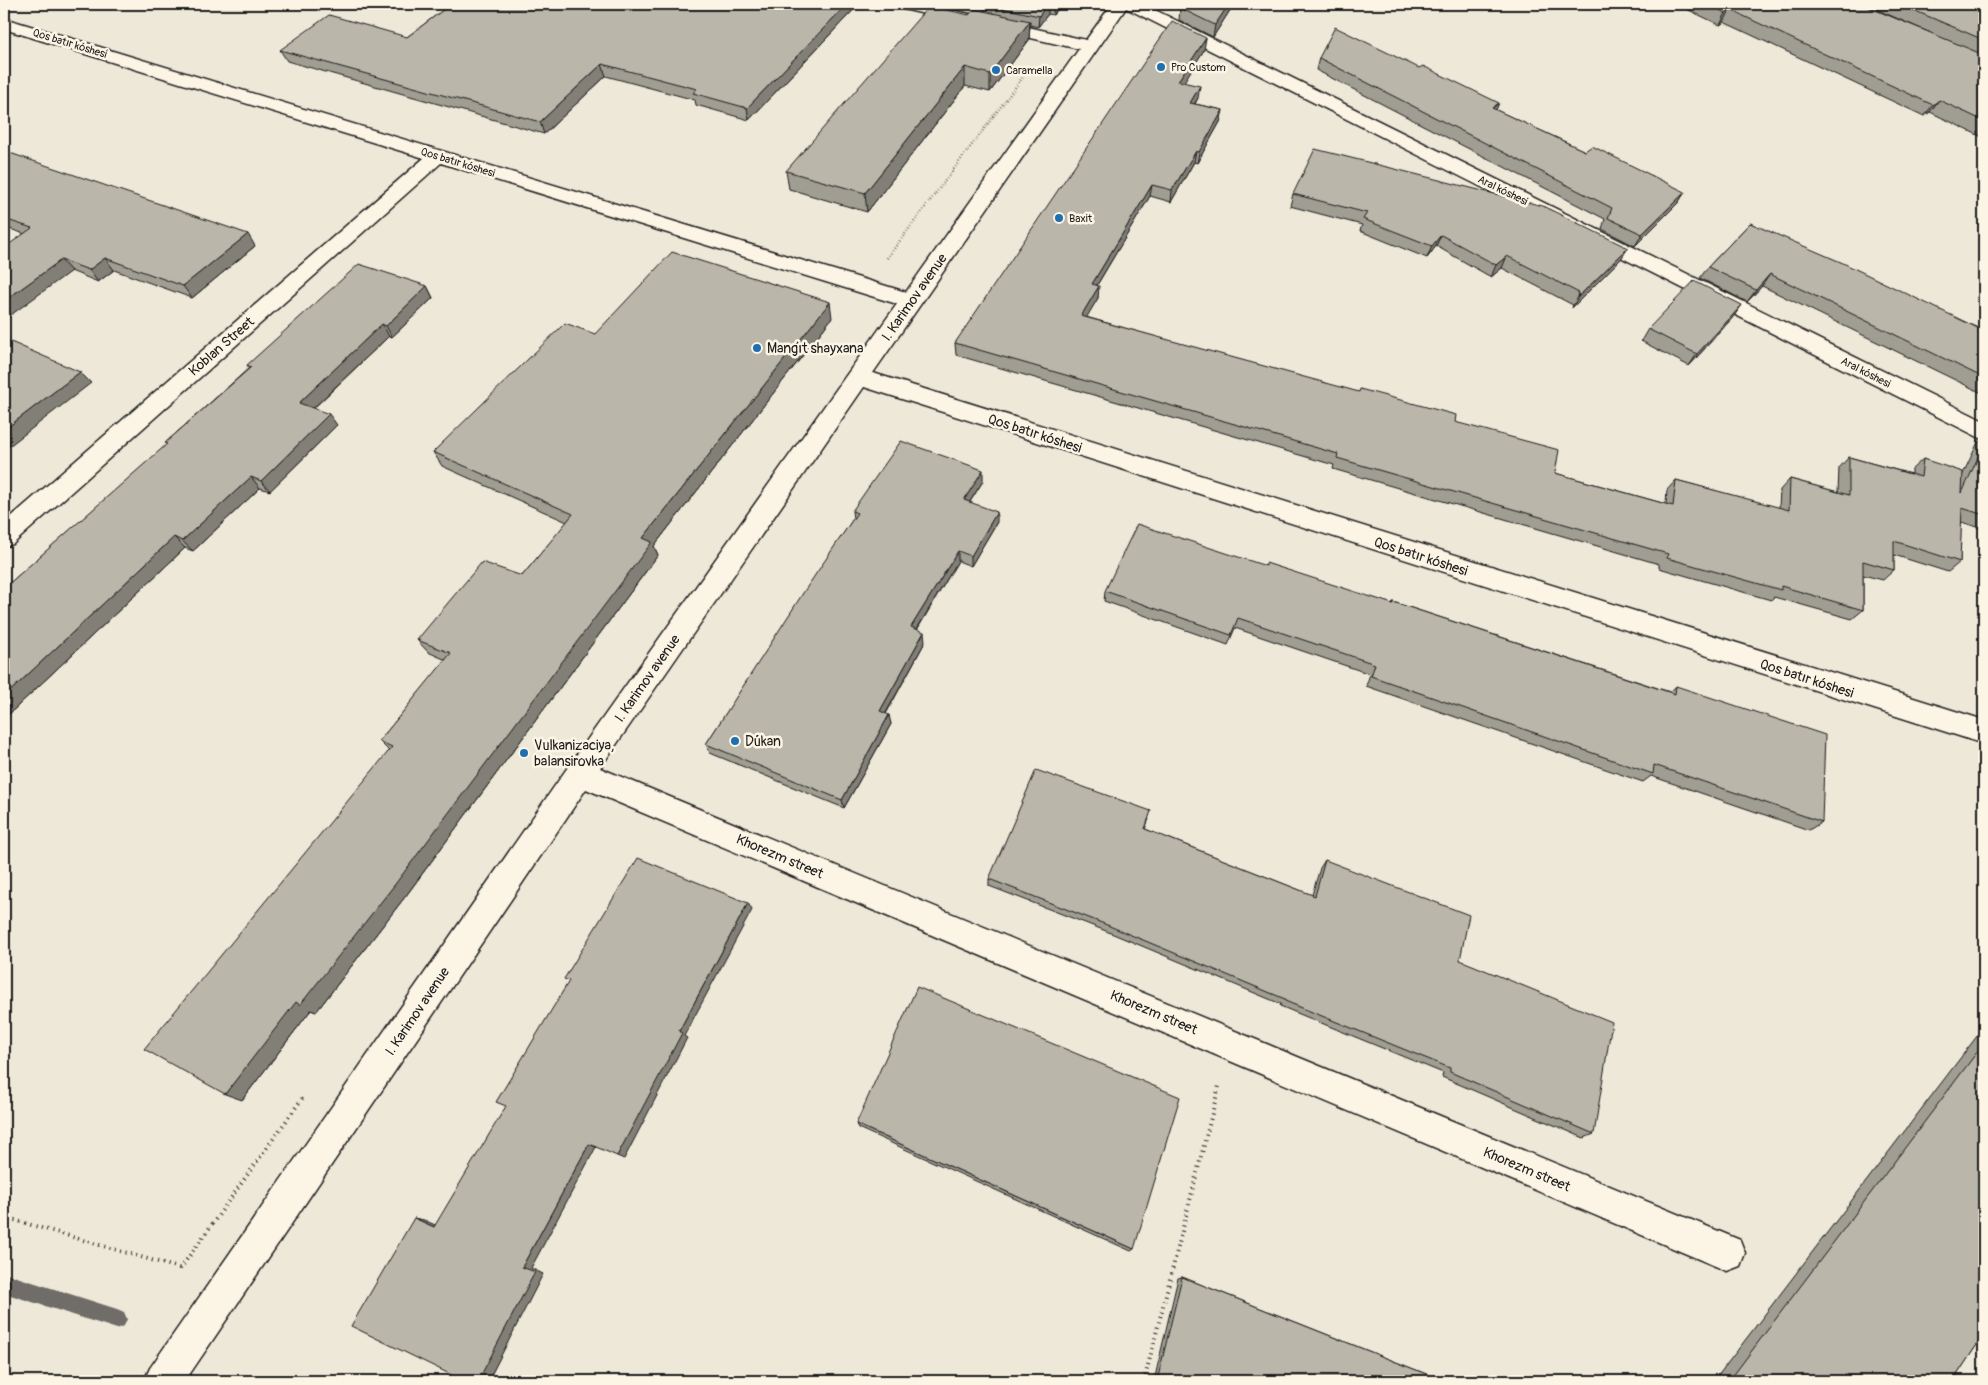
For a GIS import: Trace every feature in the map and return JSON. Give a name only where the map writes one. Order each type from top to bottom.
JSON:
[{"type":"street","points":[[903,4],[1089,46]]},
{"type":"street","name":"I. Karimov avenue","points":[[163,1381],[234,1280],[580,772],[1120,4]]},
{"type":"street","name":"Aral kóshesi","points":[[1130,4],[1984,431]]},
{"type":"street","name":"Qos batır kóshesi","points":[[4,23],[911,301]]},
{"type":"street","name":"Koblan Street","points":[[4,537],[438,156]]},
{"type":"street","name":"Qos batır kóshesi","points":[[859,377],[1984,732]]},
{"type":"street","name":"Khorezm street","points":[[580,772],[1727,1253]]},
{"type":"path","points":[[1144,1381],[1230,1044]]},
{"type":"path","points":[[4,1217],[180,1268],[234,1280]]},
{"type":"building","points":[[451,4],[847,4],[747,108],[693,93],[697,89],[602,64],[540,122],[280,50],[329,15],[407,37]]},
{"type":"building","points":[[985,4],[1047,4],[1039,16]]},
{"type":"building","points":[[1183,4],[1229,4],[1215,25],[1180,8]]},
{"type":"building","points":[[1706,4],[1861,4],[1984,55],[1984,121],[1939,100],[1933,105],[1735,12],[1730,10],[1726,13]]},
{"type":"building","points":[[1899,4],[1984,4],[1984,40]]},
{"type":"building","points":[[929,6],[969,15],[974,9],[1030,21],[990,74],[965,67],[865,193],[786,171]]},
{"type":"building","points":[[1172,21],[1206,38],[1178,81],[1200,86],[1190,103],[1223,110],[1199,152],[1196,151],[1172,190],[1152,185],[1092,284],[1099,286],[1081,316],[1359,392],[1360,389],[1456,415],[1455,422],[1559,450],[1555,473],[1673,506],[1676,480],[1789,510],[1790,479],[1849,495],[1849,457],[1921,477],[1923,459],[1963,472],[1962,493],[1984,444],[1984,515],[1962,508],[1960,562],[1894,541],[1894,570],[1863,561],[1863,610],[1781,586],[1781,590],[1667,558],[1668,554],[1337,458],[1338,454],[955,343]]},
{"type":"building","points":[[1335,27],[1419,68],[1423,66],[1499,103],[1492,108],[1585,151],[1592,146],[1685,192],[1642,234],[1608,218],[1612,208],[1319,58]]},
{"type":"building","points":[[1315,149],[1543,206],[1628,248],[1578,297],[1579,293],[1507,256],[1496,265],[1441,235],[1432,246],[1363,219],[1367,213],[1293,194]]},
{"type":"building","points":[[4,151],[248,234],[183,286],[105,258],[89,270],[61,260],[4,301],[4,248],[32,228],[4,219]]},
{"type":"building","points":[[1750,223],[1843,263],[1984,331],[1984,378],[1770,274],[1756,290],[1708,267]]},
{"type":"building","points":[[672,252],[830,302],[643,538],[652,542],[396,883],[300,1005],[296,1002],[225,1094],[144,1049],[392,747],[379,741],[451,653],[417,640],[482,562],[522,576],[573,514],[433,452],[565,323],[595,334]]},
{"type":"building","points":[[359,264],[427,286],[386,326],[382,324],[299,403],[329,414],[261,481],[251,477],[182,541],[174,537],[4,697],[4,588],[167,444],[165,443],[251,367],[247,365]]},
{"type":"building","points":[[1694,281],[1742,305],[1697,354],[1648,329]]},
{"type":"building","points":[[4,339],[80,372],[4,430]]},
{"type":"building","points":[[901,441],[983,470],[964,500],[997,512],[971,556],[958,551],[911,627],[924,632],[880,711],[889,715],[842,800],[706,744],[857,513],[852,511]]},
{"type":"building","points":[[1137,524],[1266,566],[1266,563],[1393,604],[1393,602],[1675,694],[1676,686],[1825,735],[1822,822],[1654,765],[1653,774],[1371,676],[1375,664],[1238,618],[1231,635],[1105,591]]},
{"type":"building","points":[[1036,770],[1151,811],[1145,829],[1315,896],[1325,860],[1469,915],[1460,960],[1612,1022],[1594,1134],[1450,1072],[1450,1068],[1285,1001],[1285,999],[1107,925],[989,879]]},
{"type":"building","points":[[638,858],[748,903],[679,1031],[682,1033],[617,1156],[589,1144],[522,1267],[535,1272],[478,1381],[464,1381],[351,1326],[414,1218],[434,1227],[506,1106],[496,1102],[569,981],[564,979]]},
{"type":"building","points":[[917,987],[1180,1097],[1134,1249],[856,1124]]},
{"type":"building","points":[[1984,1043],[1984,1334],[1953,1381],[1729,1381]]},
{"type":"building","points":[[1182,1277],[1444,1381],[1157,1381]]},
{"type":"waterway","points":[[4,1283],[117,1319]]},
{"type":"place","name":"Pro Custom","points":[[1161,67]]},
{"type":"place","name":"Caramella","points":[[996,70]]},
{"type":"place","name":"Baxit","points":[[1059,218]]},
{"type":"place","name":"Manǵıt shayxana","points":[[757,348]]},
{"type":"place","name":"Dúkan","points":[[735,741]]},
{"type":"place","name":"Vulkanizaciya, balansirovka","points":[[524,753]]}]
